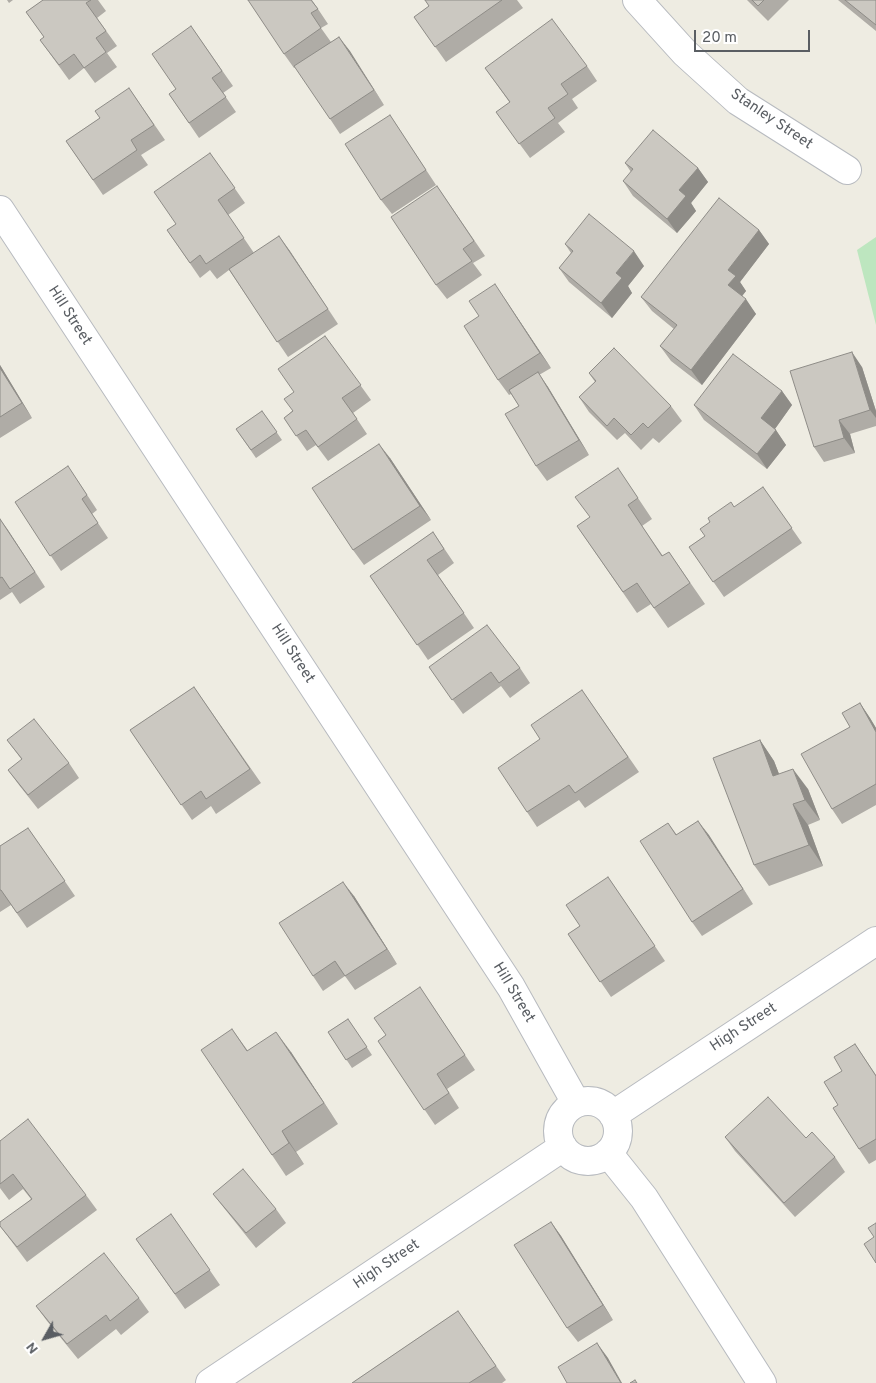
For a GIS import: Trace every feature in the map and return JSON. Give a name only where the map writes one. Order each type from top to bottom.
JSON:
[{"type":"street","name":"Stanley Street","points":[[637,0],[684,53],[738,101],[847,170]]},
{"type":"street","name":"Hill Street","points":[[0,210],[511,988],[576,1103]]},
{"type":"street","name":"High Street","points":[[613,1115],[876,941]]},
{"type":"street","points":[[584,1101],[600,1104],[613,1115],[617,1124],[617,1135],[614,1145],[608,1153],[600,1158],[589,1161],[579,1160],[570,1155],[563,1147],[558,1131],[559,1122],[563,1114],[576,1103],[584,1101]]},
{"type":"street","name":"High Street","points":[[210,1383],[563,1147]]},
{"type":"street","points":[[608,1153],[644,1198],[762,1383]]},
{"type":"green space","points":[[876,237],[876,325],[857,250]]},
{"type":"building","points":[[43,0],[91,0],[86,3],[106,31],[96,38],[106,52],[84,68],[74,54],[59,65],[40,40],[44,37],[26,12]]},
{"type":"building","points":[[248,0],[311,0],[318,9],[311,13],[321,28],[284,54]]},
{"type":"building","points":[[425,0],[502,0],[435,47],[414,17],[429,6]]},
{"type":"building","points":[[752,0],[764,0],[758,6]]},
{"type":"building","points":[[845,0],[876,0],[876,25]]},
{"type":"building","points":[[552,19],[587,66],[561,84],[568,94],[548,108],[555,118],[519,144],[496,112],[510,102],[485,68]]},
{"type":"building","points":[[191,26],[222,71],[212,78],[226,97],[189,123],[169,94],[176,89],[152,54]]},
{"type":"building","points":[[339,37],[374,90],[330,119],[294,66]]},
{"type":"building","points":[[129,88],[154,125],[131,140],[137,150],[93,180],[66,141],[100,118],[95,111]]},
{"type":"building","points":[[390,115],[426,170],[381,200],[345,144]]},
{"type":"building","points":[[653,130],[698,168],[679,190],[686,196],[667,219],[623,181],[633,169],[625,163]]},
{"type":"building","points":[[210,153],[235,188],[218,200],[244,238],[206,264],[200,255],[190,263],[167,230],[176,224],[154,192]]},
{"type":"building","points":[[437,186],[474,241],[463,249],[472,261],[436,285],[391,217]]},
{"type":"building","points":[[719,198],[759,230],[728,270],[736,276],[728,285],[746,299],[691,370],[660,346],[677,325],[641,297]]},
{"type":"building","points":[[589,214],[634,251],[616,273],[622,278],[601,303],[559,268],[573,251],[565,244]]},
{"type":"building","points":[[279,236],[328,309],[277,342],[229,269]]},
{"type":"building","points":[[495,284],[540,353],[498,380],[464,326],[479,316],[469,301]]},
{"type":"building","points":[[325,336],[361,385],[342,398],[357,419],[318,447],[306,430],[296,436],[284,418],[293,411],[284,399],[294,392],[278,369]]},
{"type":"building","points":[[614,348],[671,406],[648,428],[643,423],[631,435],[614,418],[607,426],[579,397],[596,381],[589,373]]},
{"type":"building","points":[[852,352],[870,410],[839,420],[844,438],[814,447],[790,371]]},
{"type":"building","points":[[733,354],[782,391],[761,418],[776,430],[757,454],[694,405]]},
{"type":"building","points":[[0,368],[22,403],[0,417]]},
{"type":"building","points":[[538,372],[579,440],[536,466],[505,414],[519,406],[509,390]]},
{"type":"building","points":[[262,411],[277,432],[251,450],[236,429]]},
{"type":"building","points":[[379,444],[420,506],[353,550],[312,488]]},
{"type":"building","points":[[68,466],[87,495],[82,499],[98,523],[50,556],[15,502]]},
{"type":"building","points":[[618,468],[638,498],[628,505],[662,556],[669,552],[690,583],[654,608],[637,583],[623,592],[577,526],[590,517],[575,497]]},
{"type":"building","points":[[763,487],[792,528],[713,582],[689,547],[705,536],[700,529],[710,522],[708,518],[731,502],[734,507]]},
{"type":"building","points":[[0,519],[35,572],[10,589],[2,577],[0,578]]},
{"type":"building","points":[[433,532],[444,549],[427,560],[464,613],[417,645],[370,576]]},
{"type":"building","points":[[487,625],[520,668],[499,683],[491,672],[452,700],[429,667]]},
{"type":"building","points":[[194,687],[250,769],[206,799],[201,791],[181,805],[130,730]]},
{"type":"building","points":[[582,690],[628,757],[575,793],[569,785],[527,812],[498,768],[540,739],[531,725]]},
{"type":"building","points":[[860,703],[876,732],[876,784],[832,809],[801,754],[850,727],[842,713]]},
{"type":"building","points":[[34,719],[69,763],[28,795],[8,770],[22,759],[7,740]]},
{"type":"building","points":[[760,740],[773,776],[793,769],[805,800],[793,804],[809,845],[754,865],[713,758]]},
{"type":"building","points":[[698,821],[743,889],[692,922],[640,841],[668,823],[676,835]]},
{"type":"building","points":[[28,828],[65,881],[17,913],[0,890],[0,846]]},
{"type":"building","points":[[608,877],[655,946],[600,982],[568,934],[580,926],[566,905]]},
{"type":"building","points":[[343,882],[387,949],[345,976],[335,961],[313,976],[279,923]]},
{"type":"building","points":[[420,987],[465,1055],[437,1074],[449,1093],[424,1110],[378,1041],[386,1035],[374,1018]]},
{"type":"building","points":[[348,1019],[367,1047],[346,1060],[328,1032]]},
{"type":"building","points":[[232,1029],[247,1051],[276,1032],[324,1103],[282,1131],[289,1143],[272,1155],[201,1050]]},
{"type":"building","points":[[855,1044],[876,1076],[876,1139],[859,1149],[833,1108],[838,1105],[824,1082],[842,1071],[834,1057]]},
{"type":"building","points":[[768,1097],[806,1138],[812,1132],[835,1157],[784,1203],[725,1137]]},
{"type":"building","points":[[28,1119],[86,1195],[17,1247],[0,1226],[0,1222],[32,1199],[13,1174],[0,1184],[0,1141]]},
{"type":"building","points":[[243,1169],[276,1209],[246,1233],[213,1194]]},
{"type":"building","points":[[171,1214],[210,1270],[175,1294],[136,1239]]},
{"type":"building","points":[[551,1222],[603,1305],[567,1328],[514,1245]]},
{"type":"building","points":[[876,1223],[876,1263],[864,1244],[874,1237],[868,1228]]},
{"type":"building","points":[[104,1253],[139,1298],[110,1321],[106,1315],[67,1344],[36,1306]]},
{"type":"building","points":[[458,1311],[496,1366],[469,1383],[352,1383]]},
{"type":"building","points":[[597,1343],[621,1383],[567,1383],[558,1367]]}]
